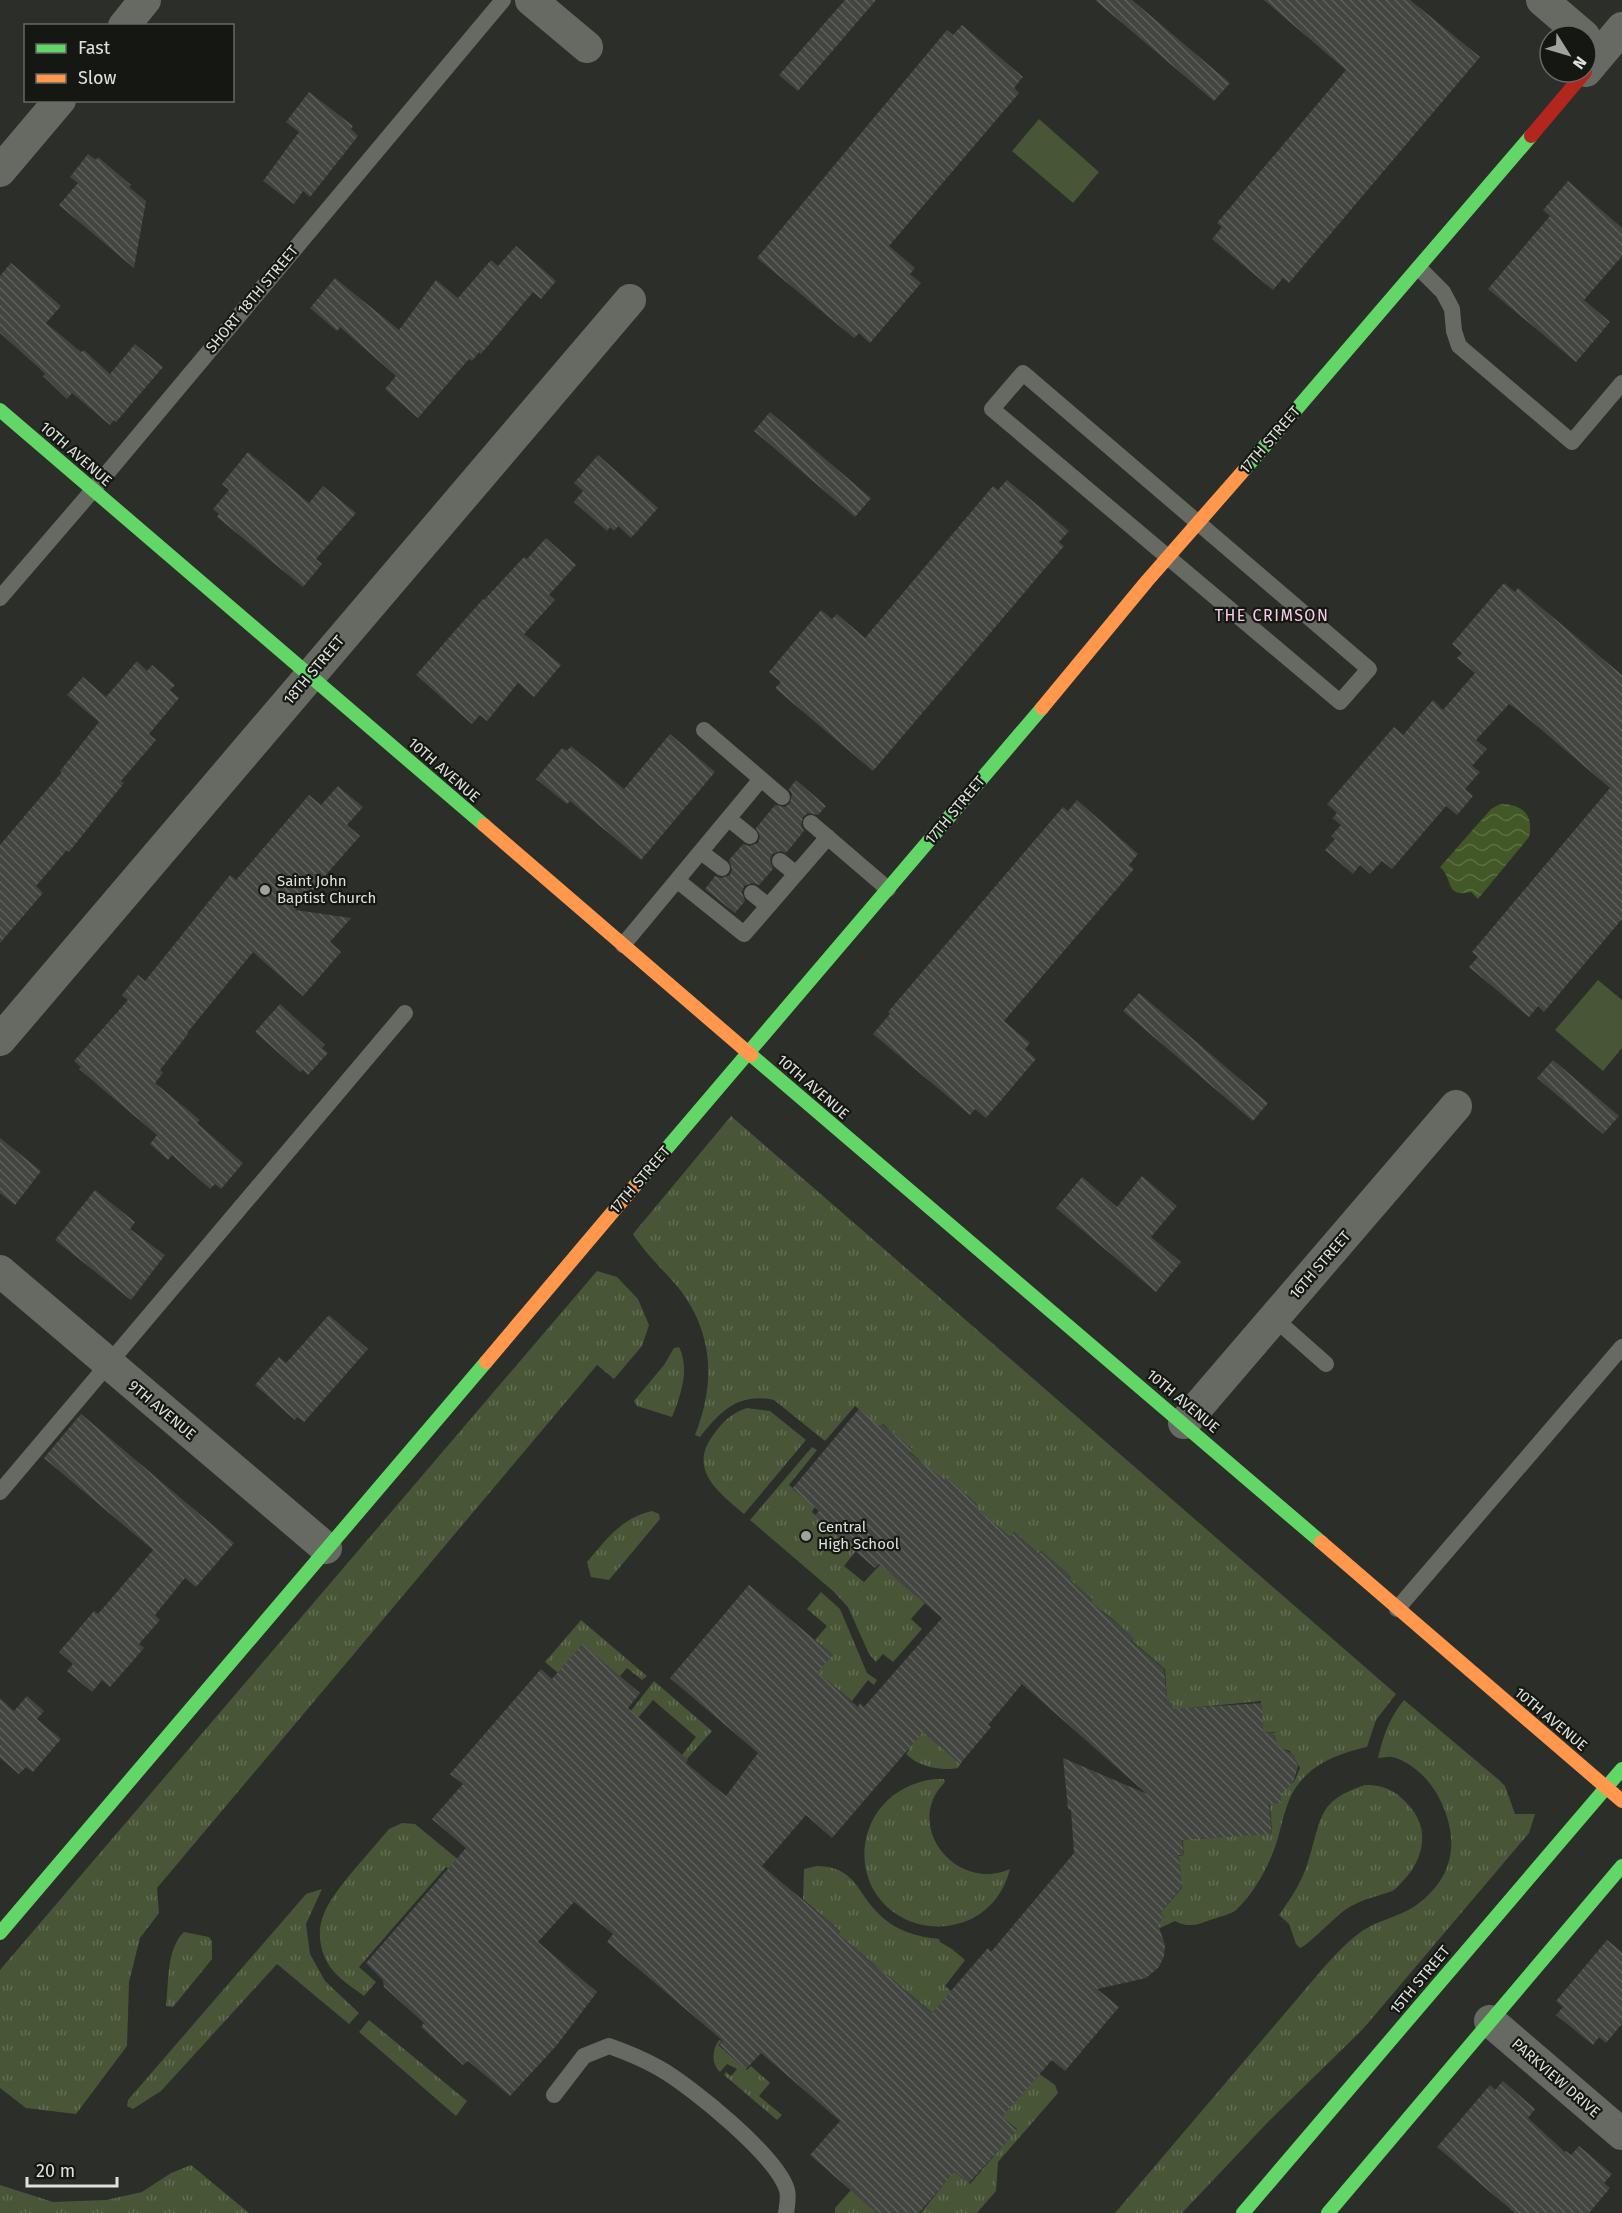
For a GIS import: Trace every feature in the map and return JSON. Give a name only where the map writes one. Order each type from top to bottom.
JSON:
[{"type":"main road","name":"17TH STREET","points":[[0,1934],[1167,558],[1419,268],[1571,84]]},
{"type":"main road","name":"10TH AVENUE","points":[[0,410],[1184,1423],[1622,1802]]},
{"type":"main road","name":"15TH STREET","points":[[1243,2213],[1622,1769]]},
{"type":"main road","points":[[1328,2213],[1622,1866]]},
{"type":"street","points":[[126,24],[145,0]]},
{"type":"street","points":[[531,0],[587,47]]},
{"type":"street","points":[[1542,0],[1564,24]]},
{"type":"street","name":"17TH STREET","points":[[1598,52],[1622,28]]},
{"type":"street","points":[[0,171],[58,102]]},
{"type":"street","name":"18TH STREET","points":[[0,1040],[630,300]]},
{"type":"street","name":"16TH STREET","points":[[1184,1423],[1456,1107]]},
{"type":"street","name":"9TH AVENUE","points":[[0,1271],[326,1548]]},
{"type":"street","name":"PARKVIEW DRIVE","points":[[1490,2021],[1622,2134]]},
{"type":"lane","name":"SHORT 18TH STREET","points":[[0,598],[503,0]]},
{"type":"lane","points":[[1419,268],[1443,291],[1452,309],[1454,331],[1459,346],[1572,442],[1622,383]]},
{"type":"lane","points":[[1023,372],[1198,522],[1369,669],[1340,702],[992,409],[1023,372]]},
{"type":"lane","points":[[704,730],[782,797]]},
{"type":"lane","points":[[623,945],[762,779]]},
{"type":"lane","points":[[729,819],[750,836]]},
{"type":"lane","points":[[812,823],[888,889]]},
{"type":"lane","points":[[678,881],[744,934],[828,837]]},
{"type":"lane","points":[[701,852],[722,868]]},
{"type":"lane","points":[[780,861],[796,874]]},
{"type":"lane","points":[[752,893],[768,906]]},
{"type":"lane","points":[[0,1492],[405,1013]]},
{"type":"lane","points":[[1274,1318],[1326,1364]]},
{"type":"lane","points":[[1397,1609],[1622,1347]]},
{"type":"lane","points":[[554,2095],[584,2056],[609,2046],[661,2069],[721,2114],[776,2167],[787,2191],[786,2213]]},
{"type":"green space","points":[[1039,119],[1099,172],[1073,203],[1012,151]]},
{"type":"green space","points":[[1598,980],[1622,1000],[1622,1048],[1603,1071],[1555,1030]]},
{"type":"green space","points":[[731,1116],[1396,1694],[1376,1720],[1367,1747],[1330,1759],[1306,1775],[1299,1783],[1284,1814],[1268,1865],[1250,1894],[1233,1912],[1197,1924],[1188,1925],[1175,1921],[1160,1928],[1157,1925],[1164,1917],[1160,1913],[1182,1888],[1179,1856],[1184,1855],[1181,1816],[1200,1839],[1272,1832],[1270,1804],[1280,1790],[1294,1782],[1300,1768],[1290,1751],[1276,1747],[1275,1732],[1263,1733],[1261,1701],[1190,1708],[1174,1739],[1171,1701],[1167,1701],[1165,1669],[1132,1641],[1134,1638],[1104,1612],[1089,1605],[1092,1599],[1041,1551],[1039,1554],[1014,1532],[1010,1537],[975,1507],[977,1504],[947,1478],[944,1481],[910,1452],[912,1449],[883,1424],[879,1427],[855,1406],[825,1441],[774,1400],[762,1398],[740,1401],[715,1419],[700,1437],[695,1435],[706,1397],[708,1379],[708,1361],[700,1325],[681,1291],[633,1234]]},
{"type":"green space","points":[[597,1271],[617,1277],[638,1299],[649,1325],[642,1346],[614,1379],[597,1365],[157,1888],[159,1913],[140,1938],[129,1982],[127,2046],[76,2114],[26,2108],[0,2088],[0,1970]]},
{"type":"green space","points":[[679,1347],[684,1373],[681,1391],[672,1417],[637,1406],[634,1401],[664,1365],[674,1348]]},
{"type":"green space","points":[[747,1408],[770,1411],[806,1440],[744,1514],[709,1479],[704,1458],[706,1447],[721,1425],[732,1415]]},
{"type":"green space","points":[[812,1447],[817,1450],[789,1485],[815,1506],[812,1512],[856,1551],[844,1566],[864,1582],[880,1565],[925,1603],[911,1619],[922,1629],[893,1662],[883,1654],[876,1662],[869,1654],[848,1607],[833,1591],[750,1520]]},
{"type":"green space","points":[[652,1511],[659,1514],[660,1519],[609,1580],[591,1577],[587,1562],[615,1530],[641,1514]]},
{"type":"green space","points":[[821,1592],[840,1609],[867,1673],[877,1680],[874,1685],[868,1680],[852,1701],[817,1672],[832,1654],[815,1640],[827,1626],[807,1609]]},
{"type":"green space","points":[[581,1620],[647,1676],[642,1680],[627,1668],[620,1676],[558,1673],[545,1662]]},
{"type":"green space","points":[[654,1681],[712,1731],[687,1759],[682,1755],[696,1737],[653,1700],[637,1719],[630,1712]]},
{"type":"green space","points":[[1404,1700],[1505,1786],[1515,1814],[1535,1814],[1529,1833],[1363,2029],[1268,2122],[1182,2213],[1115,2213],[1338,1952],[1368,1927],[1415,1906],[1439,1882],[1450,1855],[1451,1840],[1449,1825],[1437,1794],[1424,1776],[1412,1766],[1392,1757],[1378,1758],[1388,1727]]},
{"type":"green space","points":[[921,1730],[961,1763],[958,1768],[930,1767],[906,1754],[909,1750],[905,1746]]},
{"type":"green space","points":[[935,1779],[944,1779],[945,1782],[933,1799],[929,1817],[932,1835],[941,1851],[954,1863],[971,1872],[990,1874],[1010,1869],[1001,1891],[992,1904],[980,1914],[952,1925],[937,1926],[915,1923],[891,1910],[874,1891],[866,1869],[865,1845],[872,1822],[886,1802],[907,1787]]},
{"type":"green space","points":[[1365,1785],[1391,1790],[1411,1808],[1421,1827],[1422,1846],[1419,1856],[1409,1874],[1395,1889],[1351,1906],[1300,1948],[1296,1944],[1289,1924],[1279,1915],[1303,1876],[1323,1813],[1337,1798]]},
{"type":"green space","points":[[402,1823],[415,1824],[477,1875],[467,1882],[446,1867],[359,1967],[376,1982],[364,1996],[339,1977],[327,1962],[322,1949],[321,1924],[324,1913],[344,1881],[389,1829]]},
{"type":"green space","points":[[817,1866],[830,1867],[848,1876],[886,1921],[915,1935],[939,1939],[965,1960],[945,1986],[977,2013],[959,2035],[838,1934],[840,1931],[803,1899],[804,1869]]},
{"type":"green space","points":[[322,1889],[306,1924],[310,1954],[325,1981],[359,2013],[349,2024],[277,1964],[161,2091],[133,2109],[127,2106],[128,2100],[306,1894]]},
{"type":"green space","points":[[184,1932],[209,1937],[212,1941],[212,1959],[173,2007],[166,2006],[171,1957],[178,1939]]},
{"type":"green space","points":[[369,2020],[467,2101],[456,2116],[359,2032]]},
{"type":"green space","points":[[719,2040],[722,2041],[718,2045],[747,2070],[751,2066],[770,2083],[759,2096],[782,2115],[777,2120],[724,2075],[726,2072],[731,2076],[737,2069],[727,2064],[720,2072],[717,2068],[714,2056]]},
{"type":"green space","points":[[1034,2070],[1055,2085],[1058,2093],[998,2162],[996,2191],[977,2213],[921,2213],[954,2171],[970,2184],[1017,2129],[1002,2117]]},
{"type":"green space","points":[[191,2165],[249,2213],[0,2213],[0,2185],[53,2202],[106,2200],[142,2192],[171,2173]]},
{"type":"green space","points":[[851,2190],[877,2213],[835,2213],[835,2208]]},
{"type":"water","points":[[1500,804],[1515,806],[1525,812],[1530,823],[1529,837],[1478,899],[1471,892],[1462,893],[1453,890],[1440,867],[1491,809]]},
{"type":"building","points":[[845,0],[876,0],[798,91],[779,75]]},
{"type":"building","points":[[1095,0],[1132,0],[1230,83],[1214,101]]},
{"type":"building","points":[[1264,0],[1410,0],[1480,57],[1289,283],[1283,278],[1273,290],[1212,239],[1222,227],[1217,223],[1346,70]]},
{"type":"building","points":[[962,25],[1023,77],[1014,88],[1019,93],[889,246],[915,268],[910,274],[921,283],[870,343],[859,333],[854,338],[757,258],[947,30],[953,35]]},
{"type":"building","points":[[309,92],[353,126],[351,129],[358,136],[310,197],[303,191],[294,204],[263,181],[299,132],[286,122]]},
{"type":"building","points":[[88,154],[96,160],[98,157],[146,201],[134,268],[59,205],[78,183],[70,177]]},
{"type":"building","points":[[1568,181],[1622,228],[1622,256],[1584,300],[1610,322],[1576,362],[1488,289],[1550,216],[1543,210]]},
{"type":"building","points":[[516,246],[556,281],[541,299],[533,292],[481,354],[479,352],[472,361],[469,359],[418,418],[385,389],[396,376],[340,327],[337,331],[310,308],[335,278],[399,330],[436,280],[458,298],[491,260],[498,266]]},
{"type":"building","points":[[11,263],[61,306],[46,323],[81,352],[84,350],[110,374],[135,344],[163,367],[116,422],[114,420],[110,425],[72,393],[67,399],[43,376],[45,374],[39,368],[0,333],[0,276]]},
{"type":"building","points":[[770,412],[871,498],[855,517],[754,431]]},
{"type":"building","points":[[248,452],[309,503],[323,486],[356,513],[316,559],[322,564],[303,587],[217,517],[219,514],[213,509],[229,490],[222,484]]},
{"type":"building","points":[[598,455],[658,508],[631,538],[618,526],[614,531],[610,527],[607,531],[574,502],[583,491],[574,483]]},
{"type":"building","points":[[1007,480],[1069,531],[1059,542],[1064,546],[873,771],[775,688],[781,682],[769,672],[821,610],[832,619],[837,614],[865,638],[993,486],[998,490]]},
{"type":"building","points":[[546,538],[576,565],[549,595],[555,600],[524,634],[561,665],[534,697],[518,683],[487,721],[480,715],[472,724],[416,675],[483,599],[524,557],[527,559]]},
{"type":"building","points":[[1504,583],[1515,592],[1518,588],[1622,675],[1622,919],[1544,1012],[1538,1006],[1529,1017],[1469,967],[1478,957],[1472,952],[1610,788],[1518,710],[1509,704],[1476,740],[1487,749],[1472,766],[1480,772],[1465,789],[1473,796],[1457,815],[1446,806],[1392,869],[1382,861],[1370,874],[1360,865],[1353,874],[1325,850],[1335,839],[1331,836],[1341,825],[1332,818],[1337,813],[1327,804],[1394,727],[1403,735],[1433,700],[1443,710],[1475,673],[1457,658],[1462,653],[1452,644]]},
{"type":"building","points":[[137,661],[147,671],[152,665],[175,685],[170,690],[179,698],[149,734],[156,740],[121,781],[124,783],[69,852],[67,850],[36,886],[43,893],[0,943],[0,845],[62,772],[60,771],[99,722],[67,695],[83,677],[106,697]]},
{"type":"building","points":[[670,734],[715,772],[641,860],[570,801],[567,804],[536,779],[562,748],[567,751],[571,746],[624,789]]},
{"type":"building","points":[[796,780],[826,806],[818,815],[808,813],[803,817],[801,826],[804,831],[786,853],[781,851],[772,854],[770,860],[773,869],[759,885],[753,883],[744,886],[742,892],[745,901],[735,913],[705,889],[715,876],[721,878],[730,875],[732,869],[729,860],[743,844],[749,846],[758,843],[760,837],[756,828],[775,805],[785,807],[790,803],[792,794],[789,789]]},
{"type":"building","points":[[338,786],[363,807],[347,825],[360,836],[295,910],[351,918],[330,942],[341,952],[303,996],[253,952],[187,1033],[160,1070],[163,1073],[155,1083],[200,1120],[197,1123],[243,1163],[221,1189],[215,1184],[210,1189],[172,1155],[168,1160],[150,1144],[157,1135],[79,1069],[81,1067],[74,1061],[128,1000],[122,995],[138,975],[145,981],[230,875],[236,880],[309,795],[321,805]]},
{"type":"building","points":[[1077,800],[1138,854],[1129,865],[1134,869],[1004,1021],[1030,1043],[1025,1049],[1036,1059],[986,1118],[975,1109],[970,1115],[873,1034],[890,1014],[888,1012],[1063,807],[1068,811]]},
{"type":"building","points":[[1139,993],[1268,1103],[1253,1121],[1123,1011]]},
{"type":"building","points":[[280,1004],[325,1045],[322,1048],[328,1053],[308,1075],[303,1070],[300,1072],[255,1032]]},
{"type":"building","points":[[1553,1060],[1619,1116],[1603,1134],[1537,1078]]},
{"type":"building","points":[[0,1138],[41,1171],[15,1205],[0,1193]]},
{"type":"building","points":[[1142,1176],[1177,1206],[1151,1237],[1181,1262],[1156,1292],[1056,1208],[1082,1177],[1117,1207]]},
{"type":"building","points":[[95,1190],[135,1222],[130,1229],[165,1255],[131,1300],[55,1240]]},
{"type":"building","points":[[329,1315],[368,1349],[304,1422],[297,1417],[295,1420],[255,1385],[279,1357],[286,1363]]},
{"type":"building","points":[[859,1409],[880,1427],[882,1424],[913,1449],[910,1453],[945,1480],[947,1478],[977,1504],[975,1507],[1010,1537],[1014,1532],[1039,1554],[1042,1551],[1071,1576],[1069,1579],[1093,1600],[1091,1602],[1134,1638],[1131,1641],[1164,1669],[1167,1701],[1171,1701],[1172,1709],[1262,1703],[1263,1733],[1275,1733],[1276,1745],[1294,1755],[1298,1767],[1293,1783],[1281,1794],[1281,1803],[1269,1804],[1272,1834],[1182,1840],[1184,1855],[1179,1855],[1182,1887],[1160,1913],[1164,1917],[1158,1924],[1165,1945],[1164,1956],[1159,1967],[1146,1978],[1097,1989],[1119,2007],[1065,2071],[1052,2060],[1002,2117],[1017,2130],[969,2183],[955,2171],[919,2213],[877,2213],[810,2155],[840,2121],[761,2053],[746,2069],[719,2045],[723,2041],[607,1942],[613,1934],[574,1902],[538,1942],[597,1992],[557,2045],[510,2096],[468,2061],[463,2065],[421,2027],[424,2023],[384,1987],[383,1980],[366,1963],[466,1848],[432,1819],[463,1784],[450,1774],[541,1669],[552,1679],[582,1644],[640,1693],[628,1708],[688,1760],[686,1763],[726,1796],[758,1753],[670,1678],[749,1585],[833,1655],[817,1672],[858,1707],[860,1703],[864,1707],[942,1618],[879,1564],[875,1568],[814,1516],[819,1511],[792,1489]],"holes":[[[1022,1684],[1147,1794],[1063,1758],[1068,1809],[1071,1810],[1074,1853],[991,1952],[988,1948],[932,2013],[838,1934],[840,1931],[762,1866],[806,1815],[832,1838],[923,1732],[960,1764],[991,1727],[988,1725]]]},
{"type":"building","points":[[81,1414],[234,1543],[196,1587],[185,1578],[155,1615],[160,1620],[139,1644],[144,1648],[110,1687],[102,1680],[92,1692],[67,1671],[73,1664],[59,1652],[94,1611],[98,1614],[153,1550],[44,1458]]},
{"type":"building","points":[[27,1696],[44,1711],[37,1719],[61,1739],[33,1772],[26,1767],[19,1774],[0,1758],[0,1698],[14,1711]]},
{"type":"building","points":[[1607,1940],[1622,1952],[1622,2024],[1606,2043],[1599,2037],[1593,2045],[1556,2015],[1563,2007],[1556,2001]]},
{"type":"building","points":[[1503,2081],[1535,2109],[1528,2118],[1565,2152],[1571,2155],[1579,2146],[1612,2174],[1604,2183],[1610,2188],[1589,2213],[1515,2213],[1437,2147],[1490,2085],[1495,2090]]},
{"type":"traffic: fast","points":[[1245,469],[1531,136]]},
{"type":"traffic: fast","points":[[0,410],[484,825]]},
{"type":"traffic: fast","points":[[633,1188],[1042,708]]},
{"type":"traffic: fast","points":[[751,1055],[1321,1542]]},
{"type":"traffic: fast","points":[[0,1933],[486,1362]]},
{"type":"traffic: fast","points":[[1243,2213],[1622,1769]]},
{"type":"traffic: fast","points":[[1328,2213],[1622,1866]]},
{"type":"traffic: slow","points":[[1042,708],[1147,581],[1245,469]]},
{"type":"traffic: slow","points":[[484,825],[751,1055]]},
{"type":"traffic: slow","points":[[486,1362],[633,1188]]},
{"type":"traffic: slow","points":[[1321,1542],[1622,1801]]},
{"type":"traffic: jam","points":[[1531,136],[1575,84]]},
{"type":"place","name":"Saint John Baptist Church","points":[[265,890]]},
{"type":"place","name":"Central High School","points":[[806,1536]]},
{"type":"district","name":"THE CRIMSON","points":[[1272,615]]}]
